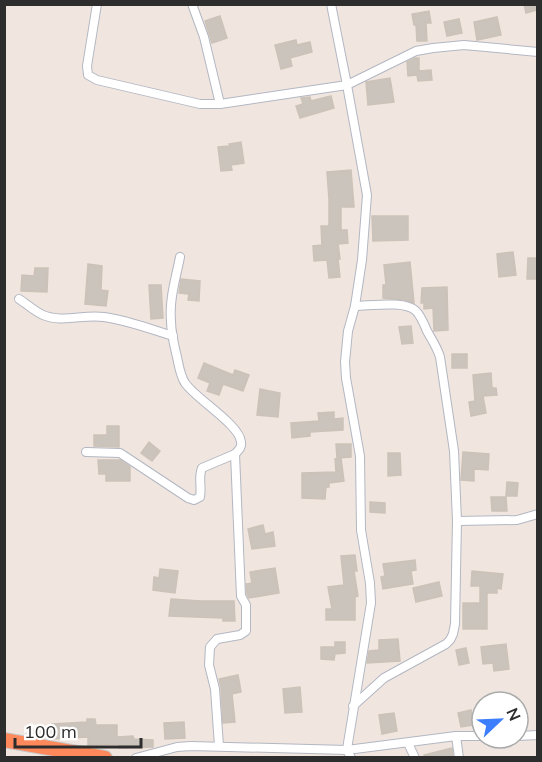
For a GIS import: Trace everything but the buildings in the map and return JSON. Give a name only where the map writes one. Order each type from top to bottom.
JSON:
[{"type":"highway","points":[[4,740],[105,758]]},
{"type":"street","points":[[97,4],[87,66],[87,71],[92,78],[200,104],[220,104],[347,85],[416,51],[433,48],[464,45],[537,52]]},
{"type":"street","points":[[192,4],[204,37],[220,104]]},
{"type":"street","points":[[331,4],[367,195],[362,260],[355,306],[348,331],[345,362],[360,456],[361,530],[371,593],[370,615],[353,706],[349,754]]},
{"type":"street","points":[[86,452],[120,453],[194,500],[201,494],[202,468],[240,450],[242,445],[239,434],[185,384],[181,376],[171,322],[172,300],[180,257]]},
{"type":"street","points":[[20,299],[35,311],[50,317],[105,317],[173,336]]},
{"type":"street","points":[[353,706],[384,678],[440,648],[450,640],[455,624],[457,521],[454,451],[440,357],[435,344],[413,308],[400,305],[355,306]]},
{"type":"street","points":[[219,746],[215,689],[209,666],[210,647],[217,639],[240,635],[247,629],[246,605],[241,596],[235,454]]},
{"type":"street","points":[[457,521],[517,520],[537,514]]},
{"type":"street","points":[[456,736],[459,758]]},
{"type":"street","points":[[136,758],[177,747],[219,746],[349,754],[408,742],[470,736]]},
{"type":"street","points":[[408,742],[415,758]]}]
